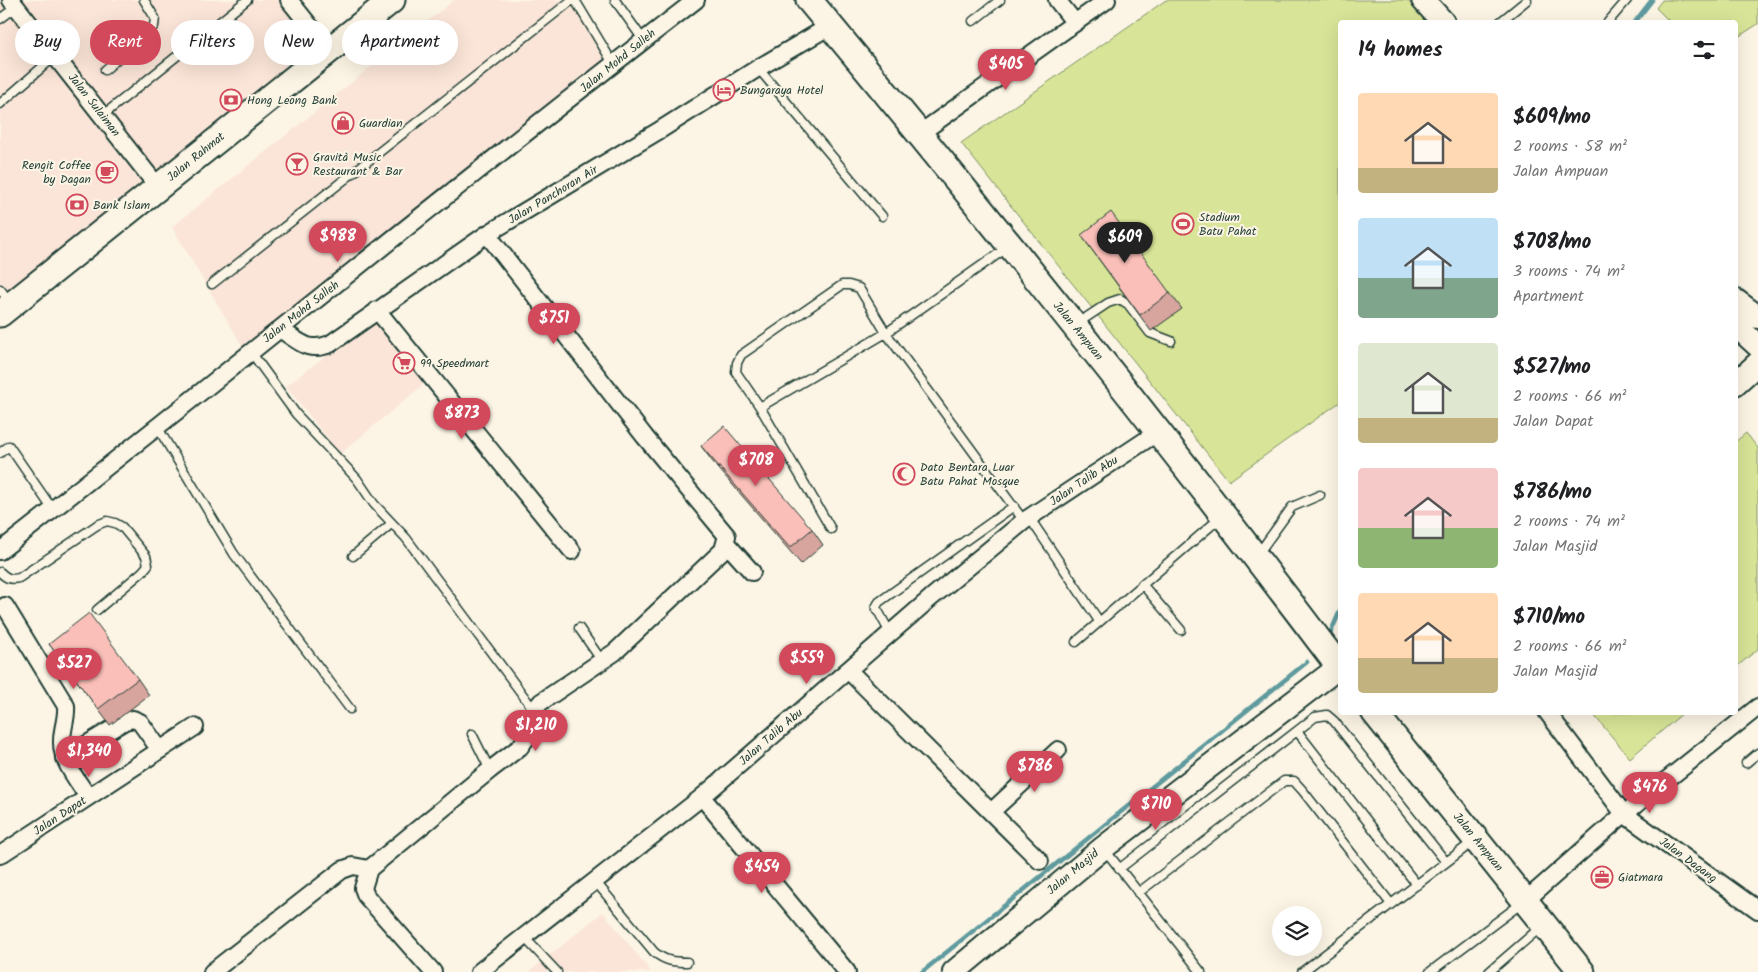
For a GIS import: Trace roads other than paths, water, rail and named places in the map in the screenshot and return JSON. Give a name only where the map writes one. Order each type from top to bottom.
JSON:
[{"type":"main road","name":"Jalan Rahmat","points":[[332,48],[392,0]]},
{"type":"main road","name":"Jalan Ampuan","points":[[809,0],[1010,245],[1256,557],[1338,665]]},
{"type":"main road","name":"Jalan Rahmat","points":[[4,302],[158,187],[310,65]]},
{"type":"main road","name":"Jalan Ampuan","points":[[1376,715],[1582,972]]},
{"type":"street","points":[[288,0],[304,20]]},
{"type":"street","name":"Jalan Mohd Salleh","points":[[0,551],[158,428],[280,328],[696,0]]},
{"type":"street","points":[[1057,0],[1074,23]]},
{"type":"street","points":[[919,134],[1107,0]]},
{"type":"street","points":[[1423,0],[1441,20]]},
{"type":"street","name":"Jalan Sulaiman","points":[[14,3],[27,20]]},
{"type":"street","name":"Jalan Panchoran Air","points":[[280,328],[309,348],[319,348],[330,344],[487,234],[830,26]]},
{"type":"street","name":"Jalan Sulaiman","points":[[62,65],[158,187]]},
{"type":"street","points":[[433,972],[366,896],[363,888],[368,870],[520,747],[532,729],[534,710],[541,702],[615,652],[723,550],[727,536],[645,437],[487,234]]},
{"type":"street","points":[[1738,302],[1758,317]]},
{"type":"street","points":[[377,310],[572,551]]},
{"type":"street","points":[[1738,328],[1758,346]]},
{"type":"street","points":[[1738,381],[1758,363]]},
{"type":"street","name":"Jalan Talib Abu","points":[[479,972],[702,797],[890,633],[1027,519],[1158,432]]},
{"type":"street","points":[[726,543],[752,572]]},
{"type":"street","points":[[5,606],[66,706],[67,715],[62,750],[64,758],[88,797]]},
{"type":"street","points":[[848,670],[1040,862]]},
{"type":"street","name":"Jalan Masjid","points":[[954,972],[1103,848],[1338,670]]},
{"type":"street","points":[[1525,901],[1624,814],[1758,707]]},
{"type":"street","name":"Jalan Dagang","points":[[1549,715],[1624,814],[1758,910]]},
{"type":"street","points":[[64,758],[124,721],[133,719],[140,722],[160,750]]},
{"type":"street","name":"Jalan Dapat","points":[[0,856],[195,727]]},
{"type":"street","points":[[991,812],[1058,750]]},
{"type":"street","points":[[702,797],[847,972]]},
{"type":"street","points":[[212,972],[342,870],[353,866],[368,870]]},
{"type":"lane","points":[[105,70],[154,26],[155,18],[144,0]]},
{"type":"lane","points":[[102,116],[247,0]]},
{"type":"lane","points":[[212,284],[573,0],[614,65]]},
{"type":"lane","points":[[615,0],[644,40]]},
{"type":"lane","points":[[973,20],[1000,0]]},
{"type":"lane","points":[[1502,20],[1527,0]]},
{"type":"lane","points":[[1610,20],[1627,0]]},
{"type":"lane","points":[[0,19],[14,3]]},
{"type":"lane","points":[[0,104],[45,65]]},
{"type":"lane","points":[[758,68],[882,216]]},
{"type":"lane","points":[[760,407],[886,333],[1010,245]]},
{"type":"lane","points":[[832,529],[760,407],[736,372],[740,355],[842,285],[849,285],[859,288],[886,333],[1014,506],[1027,519],[1099,621]]},
{"type":"lane","points":[[1074,326],[1108,303],[1120,299],[1128,304],[1150,333],[1171,341]]},
{"type":"lane","points":[[251,352],[296,414],[357,479],[374,504],[406,538],[534,710]]},
{"type":"lane","points":[[158,428],[234,554],[350,709]]},
{"type":"lane","points":[[0,453],[9,446],[53,510]]},
{"type":"lane","points":[[1256,557],[1292,507],[1320,495]]},
{"type":"lane","points":[[890,633],[876,607],[879,602],[1014,506]]},
{"type":"lane","points":[[1076,642],[1222,516]]},
{"type":"lane","points":[[0,572],[6,578],[12,580],[19,578],[97,525],[107,521],[115,523],[122,527],[146,556],[148,564],[142,572],[97,610]]},
{"type":"lane","points":[[353,556],[391,524]]},
{"type":"lane","points":[[1142,584],[1181,630]]},
{"type":"lane","points":[[578,628],[602,661]]},
{"type":"lane","points":[[1119,869],[1315,717],[1327,715],[1334,721],[1446,862]]},
{"type":"lane","points":[[1297,731],[1417,885]]},
{"type":"lane","points":[[472,734],[490,770]]},
{"type":"lane","points":[[1746,763],[1758,753]]},
{"type":"lane","points":[[1138,893],[1284,781],[1294,782],[1302,791],[1391,904]]},
{"type":"lane","points":[[1302,972],[1476,840]]},
{"type":"lane","points":[[1103,848],[1201,972]]},
{"type":"lane","points":[[595,881],[654,952],[671,962],[687,962]]},
{"type":"lane","points":[[1430,972],[1525,901]]},
{"type":"lane","points":[[1489,972],[1544,925]]},
{"type":"lane","points":[[524,937],[557,972]]},
{"type":"waterway","points":[[1637,20],[1652,0]]},
{"type":"waterway","points":[[1330,634],[1338,616]]},
{"type":"waterway","points":[[922,972],[1307,662]]},
{"type":"place","name":"Bungaraya Hotel","points":[[724,90]]},
{"type":"place","name":"Hong Leong Bank","points":[[231,100]]},
{"type":"place","name":"Guardian","points":[[343,123]]},
{"type":"place","name":"Gravità Music Restaurant & Bar","points":[[297,164]]},
{"type":"place","name":"Rengit Coffee by Dagan","points":[[107,172]]},
{"type":"place","name":"Bank Islam","points":[[77,205]]},
{"type":"place","name":"Stadium Batu Pahat","points":[[1183,224]]},
{"type":"place","name":"99 Speedmart","points":[[404,363]]},
{"type":"place","name":"Dato Bentara Luar Batu Pahat Mosque","points":[[904,474]]},
{"type":"place","name":"Giatmara","points":[[1602,877]]}]
